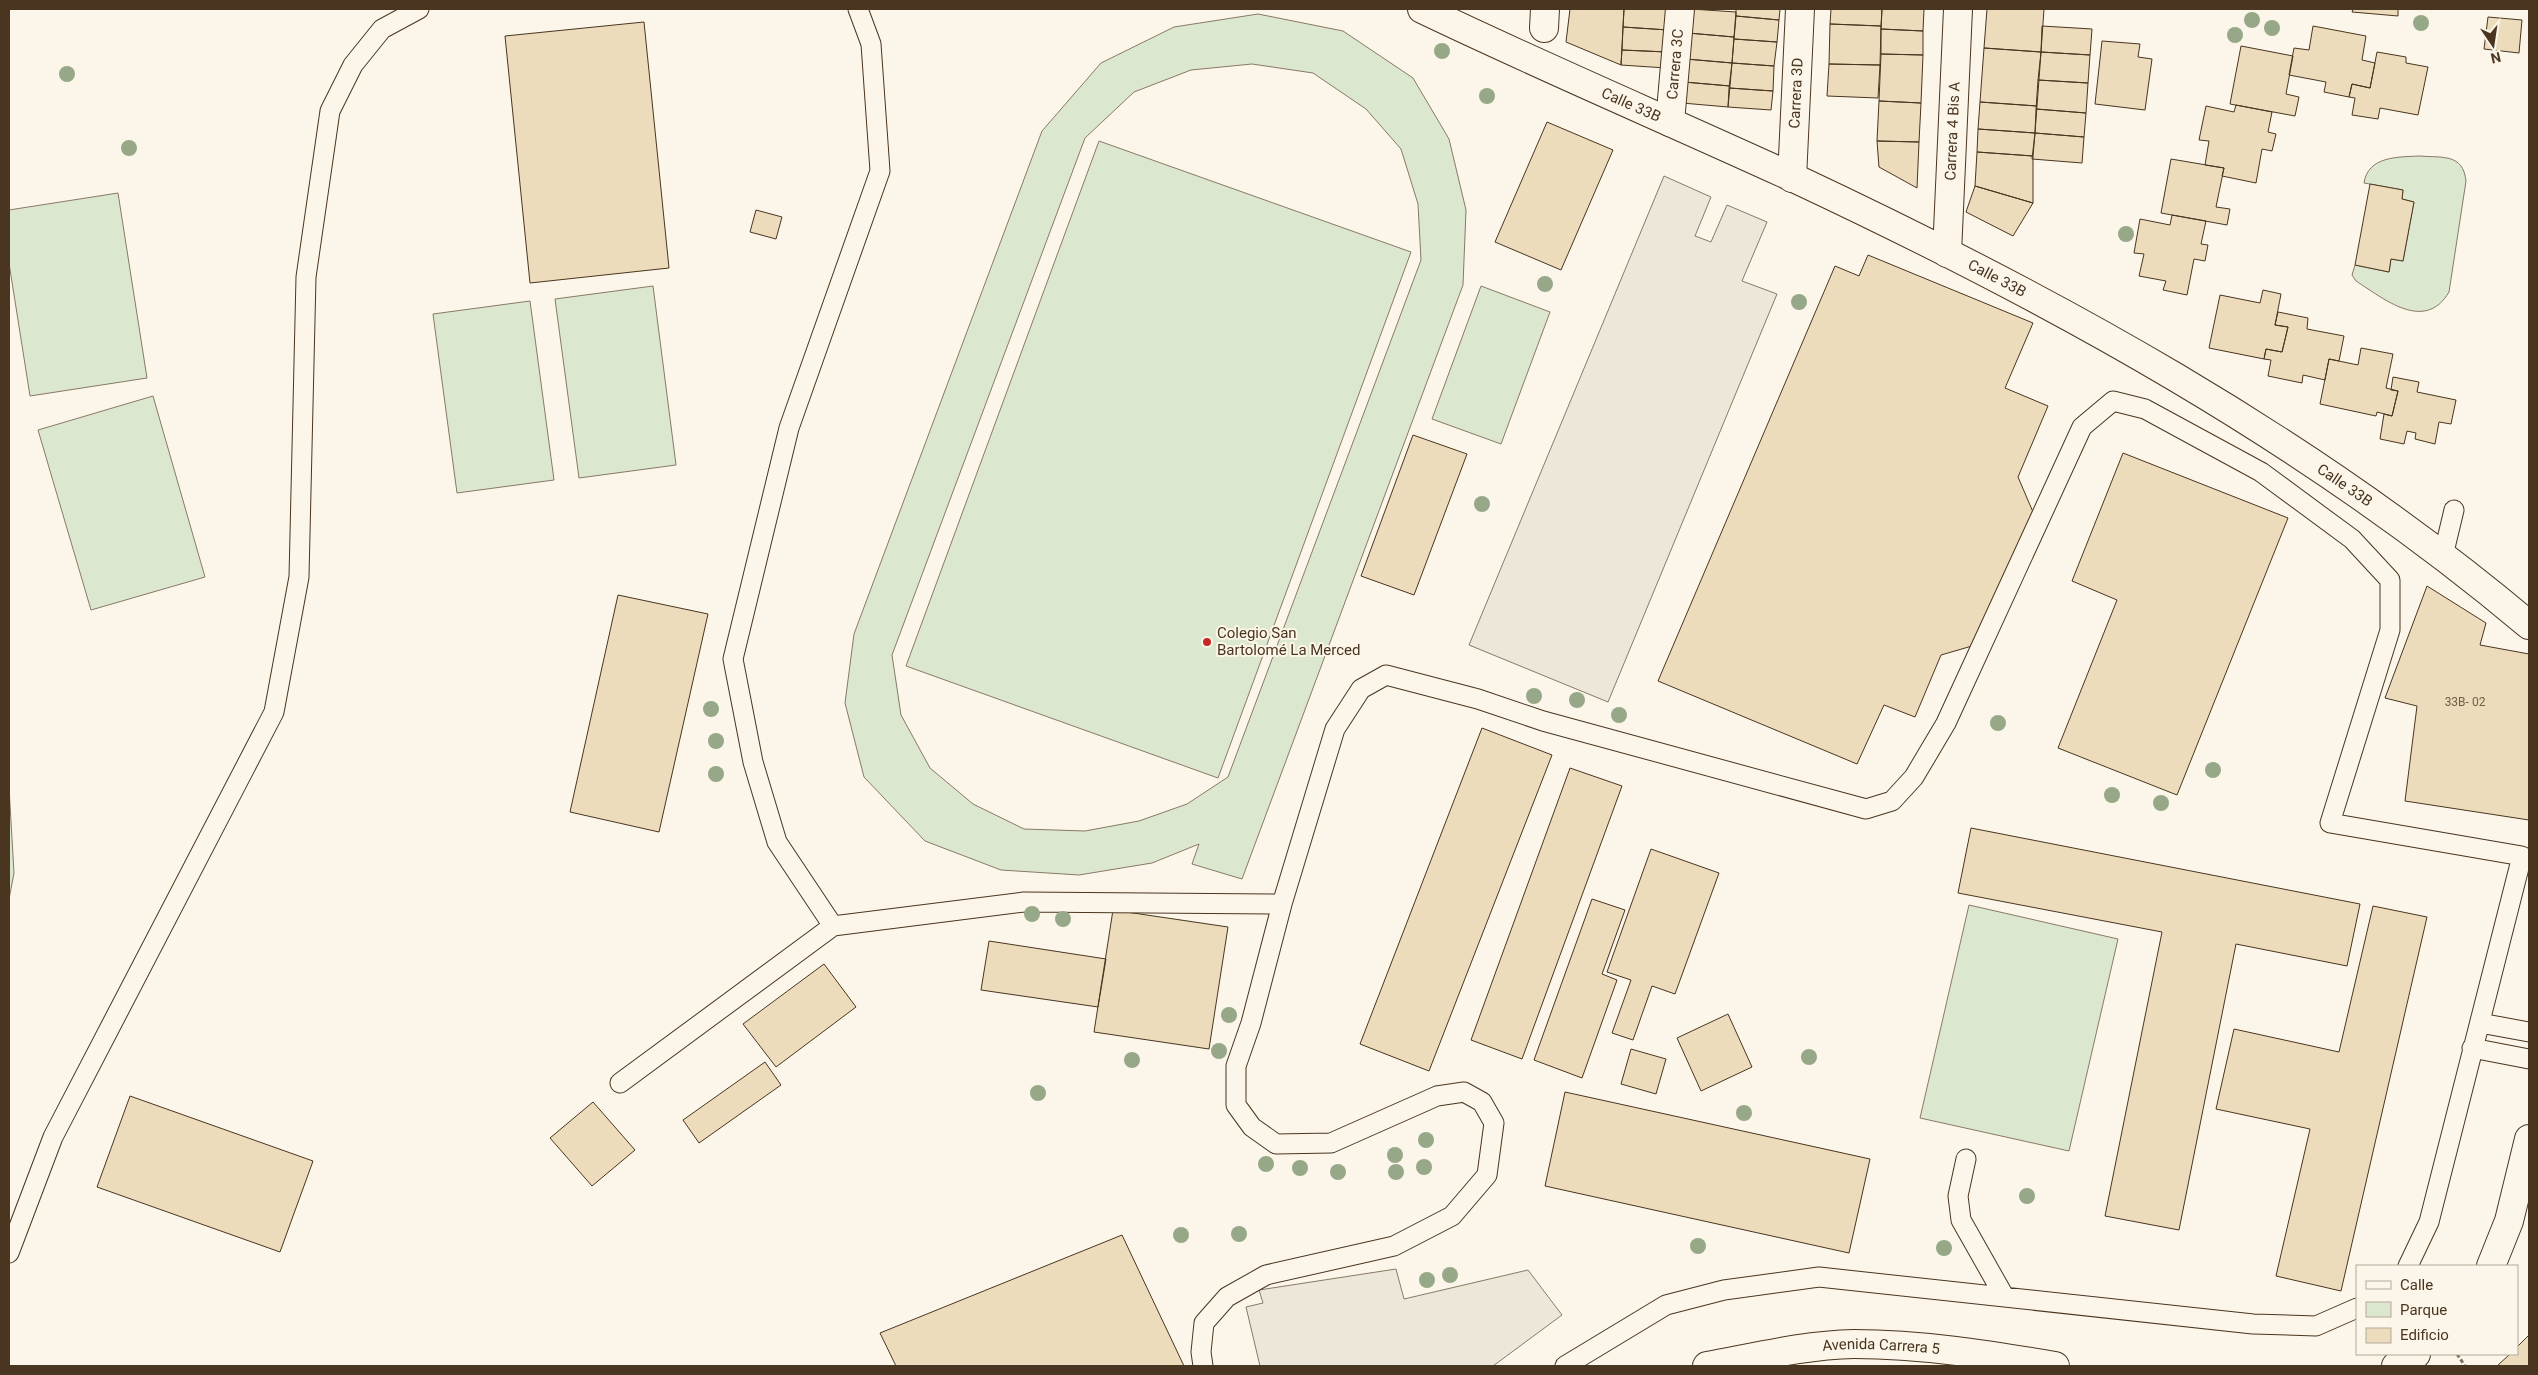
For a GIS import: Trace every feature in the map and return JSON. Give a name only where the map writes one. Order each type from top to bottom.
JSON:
[{"type":"street","name":"Calle 33B","points":[[1422,9],[1538,65],[1670,122],[1792,178],[1947,253],[2084,323],[2181,380],[2324,470],[2443,556],[2529,625]]},
{"type":"street","name":"Carrera 3C","points":[[1670,122],[1680,9]]},
{"type":"street","name":"Carrera 3D","points":[[1792,178],[1800,9]]},
{"type":"street","name":"Carrera 4 Bis A","points":[[1947,253],[1958,9]]},
{"type":"street","points":[[2491,1265],[2509,1221],[2529,1139]]},
{"type":"street","name":"Avenida Carrera 5","points":[[1708,1366],[1781,1352],[1853,1344],[1916,1346],[2055,1366]]},
{"type":"street","points":[[2396,1366],[2414,1355]]},
{"type":"lane","points":[[9,1253],[53,1137],[274,712],[299,577],[306,277],[330,111],[353,65],[382,29],[418,9]]},
{"type":"lane","points":[[833,926],[777,842],[753,762],[733,659],[789,428],[880,171],[872,44],[858,9]]},
{"type":"lane","points":[[1203,1366],[1201,1352],[1204,1323],[1227,1297],[1266,1275],[1394,1246],[1452,1216],[1488,1175],[1494,1123],[1482,1102],[1464,1092],[1437,1096],[1331,1143],[1276,1144],[1252,1127],[1236,1105],[1236,1066],[1251,1023],[1282,904],[1335,729],[1361,689],[1386,676],[1478,699],[1543,721],[1866,809],[1892,801],[1914,777],[1946,723],[2082,427],[2113,401],[2144,409],[2261,472],[2352,539],[2390,580],[2390,630],[2330,823],[2522,856],[2429,1222],[2408,1265]]},
{"type":"lane","points":[[2443,556],[2454,510]]},
{"type":"lane","points":[[620,1083],[833,926],[1024,902],[1282,904]]},
{"type":"lane","points":[[2480,1023],[2529,1032]]},
{"type":"lane","points":[[2472,1048],[2529,1059]]},
{"type":"lane","points":[[1966,1159],[1958,1196],[1960,1220],[2004,1296]]},
{"type":"lane","points":[[1565,1366],[1666,1306],[1724,1290],[1819,1277],[2253,1324],[2316,1326],[2356,1308]]},
{"type":"path","points":[[2459,1355],[2465,1366]]},
{"type":"green space","points":[[1258,14],[1343,31],[1413,78],[1449,139],[1466,210],[1463,285],[1242,879],[1192,864],[1199,844],[1152,863],[1079,875],[1001,870],[925,841],[864,777],[845,703],[854,634],[1042,131],[1101,63],[1174,27]],"holes":[[[1252,64],[1313,73],[1366,109],[1401,149],[1418,204],[1421,260],[1228,777],[1187,804],[1139,821],[1085,831],[1024,829],[973,804],[930,768],[901,715],[892,655],[1085,138],[1134,92],[1191,70]]]},
{"type":"green space","points":[[1099,141],[1411,252],[1218,778],[906,666]]},
{"type":"green space","points":[[2443,157],[2456,161],[2464,172],[2466,181],[2449,292],[2439,304],[2428,310],[2416,311],[2404,309],[2391,303],[2356,281],[2352,275],[2355,265],[2389,272],[2391,259],[2403,261],[2414,202],[2402,199],[2403,190],[2364,183],[2371,168],[2378,163],[2394,158]]},
{"type":"green space","points":[[118,193],[147,378],[30,396],[9,263],[9,210]]},
{"type":"green space","points":[[653,286],[676,465],[579,478],[555,299]]},
{"type":"green space","points":[[1481,286],[1550,312],[1501,444],[1432,419]]},
{"type":"green space","points":[[530,301],[554,480],[457,493],[433,314]]},
{"type":"green space","points":[[153,396],[205,577],[91,610],[38,430]]},
{"type":"green space","points":[[9,787],[14,873],[9,899]]},
{"type":"green space","points":[[1969,905],[2118,939],[2069,1151],[1920,1118]]},
{"type":"shaded area","points":[[1664,176],[1711,197],[1695,236],[1711,242],[1727,205],[1767,222],[1742,281],[1777,294],[1608,702],[1469,645]]},
{"type":"shaded area","points":[[1396,1269],[1404,1299],[1528,1270],[1562,1315],[1493,1366],[1260,1366],[1246,1307],[1263,1303],[1259,1290]]},
{"type":"building","points":[[1570,9],[1624,9],[1621,65],[1566,42]]},
{"type":"building","points":[[1624,9],[1669,9],[1668,30],[1623,27]]},
{"type":"building","points":[[1691,9],[1736,12],[1734,37],[1688,33]]},
{"type":"building","points":[[1736,9],[1780,9],[1779,20],[1736,16]]},
{"type":"building","points":[[1831,9],[1882,9],[1881,26],[1830,24]]},
{"type":"building","points":[[1882,9],[1924,9],[1923,31],[1881,29]]},
{"type":"building","points":[[1987,9],[2044,9],[2041,52],[1984,48]]},
{"type":"building","points":[[2353,9],[2398,9],[2398,16],[2352,12]]},
{"type":"building","points":[[1736,16],[1779,20],[1777,42],[1734,39]]},
{"type":"building","points":[[2488,17],[2522,20],[2519,53],[2484,49]]},
{"type":"building","points":[[644,22],[669,268],[530,283],[505,36]]},
{"type":"building","points":[[1830,24],[1881,26],[1880,65],[1829,64]]},
{"type":"building","points":[[2042,26],[2092,29],[2090,55],[2041,52]]},
{"type":"building","points":[[2313,26],[2366,36],[2362,60],[2375,63],[2370,88],[2352,84],[2349,97],[2324,92],[2326,82],[2289,75],[2294,48],[2309,50]]},
{"type":"building","points":[[1623,27],[1668,30],[1667,52],[1622,50]]},
{"type":"building","points":[[1881,29],[1923,31],[1923,55],[1881,54]]},
{"type":"building","points":[[1688,33],[1734,37],[1732,63],[1686,59]]},
{"type":"building","points":[[1734,39],[1777,42],[1774,66],[1732,63]]},
{"type":"building","points":[[2102,41],[2140,44],[2138,57],[2152,59],[2145,110],[2095,104]]},
{"type":"building","points":[[2241,46],[2293,56],[2286,94],[2299,97],[2295,116],[2230,104]]},
{"type":"building","points":[[1984,48],[2041,52],[2037,106],[1980,102]]},
{"type":"building","points":[[1622,50],[1667,52],[1666,68],[1621,65]]},
{"type":"building","points":[[2041,52],[2090,55],[2088,83],[2038,80]]},
{"type":"building","points":[[2377,52],[2406,57],[2406,63],[2428,67],[2418,115],[2380,108],[2378,119],[2352,115],[2355,98],[2349,97],[2352,84],[2370,88]]},
{"type":"building","points":[[1881,54],[1923,55],[1921,103],[1879,101]]},
{"type":"building","points":[[1686,59],[1732,63],[1730,86],[1684,82]]},
{"type":"building","points":[[1732,63],[1774,66],[1773,91],[1729,88]]},
{"type":"building","points":[[1829,64],[1880,65],[1878,98],[1827,96]]},
{"type":"building","points":[[2038,80],[2088,83],[2086,113],[2036,109]]},
{"type":"building","points":[[1684,82],[1730,86],[1728,107],[1682,103]]},
{"type":"building","points":[[1729,88],[1773,91],[1771,110],[1728,107]]},
{"type":"building","points":[[1879,101],[1921,103],[1919,142],[1877,141]]},
{"type":"building","points":[[1980,102],[2037,106],[2035,133],[1978,129]]},
{"type":"building","points":[[2236,105],[2272,112],[2268,132],[2276,134],[2272,151],[2262,149],[2256,183],[2222,176],[2224,168],[2205,165],[2209,141],[2199,140],[2206,106],[2234,112]]},
{"type":"building","points":[[2036,109],[2086,113],[2084,137],[2035,133]]},
{"type":"building","points":[[1547,122],[1613,150],[1561,270],[1495,242]]},
{"type":"building","points":[[1978,129],[2035,133],[2033,156],[1977,152]]},
{"type":"building","points":[[2035,133],[2084,137],[2082,163],[2032,159]]},
{"type":"building","points":[[1877,141],[1919,142],[1917,188],[1879,167]]},
{"type":"building","points":[[1977,152],[2033,156],[2033,203],[1975,186]]},
{"type":"building","points":[[2171,159],[2224,168],[2216,207],[2230,209],[2227,225],[2161,213]]},
{"type":"building","points":[[2370,184],[2403,190],[2402,199],[2414,202],[2403,261],[2391,259],[2389,272],[2355,265]]},
{"type":"building","points":[[1975,186],[2033,203],[2013,236],[1966,212]]},
{"type":"building","points":[[756,210],[782,217],[776,239],[750,232]]},
{"type":"building","points":[[2172,215],[2206,221],[2201,244],[2208,245],[2205,261],[2194,259],[2187,295],[2163,290],[2166,281],[2139,276],[2144,254],[2134,253],[2140,219],[2170,225]]},
{"type":"building","points":[[1868,255],[2033,323],[2005,388],[2048,406],[2018,477],[2033,512],[1972,646],[1941,655],[1915,717],[1884,705],[1857,764],[1658,681],[1835,266],[1859,276]]},
{"type":"building","points":[[2263,290],[2281,294],[2275,325],[2288,327],[2282,352],[2266,349],[2264,359],[2209,348],[2220,295],[2260,303]]},
{"type":"building","points":[[2278,312],[2308,318],[2307,329],[2344,336],[2339,361],[2329,359],[2325,380],[2303,375],[2302,383],[2268,376],[2271,360],[2264,359],[2266,349],[2282,352],[2288,327],[2275,325]]},
{"type":"building","points":[[2361,348],[2393,354],[2386,388],[2398,391],[2392,416],[2377,412],[2376,416],[2320,404],[2329,359],[2358,365]]},
{"type":"building","points":[[2393,377],[2419,382],[2417,392],[2456,400],[2451,424],[2439,422],[2435,444],[2415,439],[2416,433],[2407,431],[2404,444],[2380,439],[2384,414],[2392,416],[2398,391],[2391,390]]},
{"type":"building","points":[[1413,435],[1467,454],[1414,595],[1361,576]]},
{"type":"building","points":[[2123,453],[2288,518],[2177,795],[2058,748],[2117,600],[2072,581]]},
{"type":"building","points":[[2427,586],[2486,623],[2480,645],[2529,654],[2529,820],[2405,801],[2417,706],[2385,698]]},
{"type":"building","points":[[618,595],[708,614],[659,832],[570,812]]},
{"type":"building","points":[[1482,728],[1552,755],[1429,1071],[1360,1044]]},
{"type":"building","points":[[1570,768],[1622,786],[1522,1059],[1471,1040]]},
{"type":"building","points":[[1971,828],[2360,904],[2347,966],[2236,944],[2179,1230],[2105,1216],[2162,932],[1958,893]]},
{"type":"building","points":[[1651,849],[1719,873],[1675,994],[1652,986],[1633,1040],[1612,1033],[1631,980],[1607,972]]},
{"type":"building","points":[[1592,899],[1625,910],[1602,974],[1617,980],[1582,1078],[1534,1060]]},
{"type":"building","points":[[2373,906],[2427,917],[2341,1291],[2276,1276],[2310,1129],[2216,1109],[2234,1029],[2339,1052]]},
{"type":"building","points":[[1113,910],[1228,927],[1209,1049],[1094,1032]]},
{"type":"building","points":[[989,941],[1106,959],[1098,1007],[981,990]]},
{"type":"building","points":[[824,964],[856,1007],[776,1067],[743,1024]]},
{"type":"building","points":[[1728,1014],[1752,1067],[1701,1091],[1677,1038]]},
{"type":"building","points":[[1631,1049],[1666,1059],[1656,1094],[1621,1084]]},
{"type":"building","points":[[765,1062],[781,1085],[699,1143],[683,1120]]},
{"type":"building","points":[[1565,1092],[1870,1159],[1849,1253],[1545,1186]]},
{"type":"building","points":[[130,1096],[313,1161],[280,1252],[97,1187]]},
{"type":"building","points":[[593,1102],[635,1150],[592,1186],[550,1138]]},
{"type":"building","points":[[1122,1235],[1184,1366],[896,1366],[880,1333]]},
{"type":"building","points":[[2529,1335],[2529,1366],[2497,1366],[2509,1355],[2518,1355],[2518,1346]]},
{"type":"place","name":"Colegio San Bartolomé La Merced","points":[[1207,642]]}]
